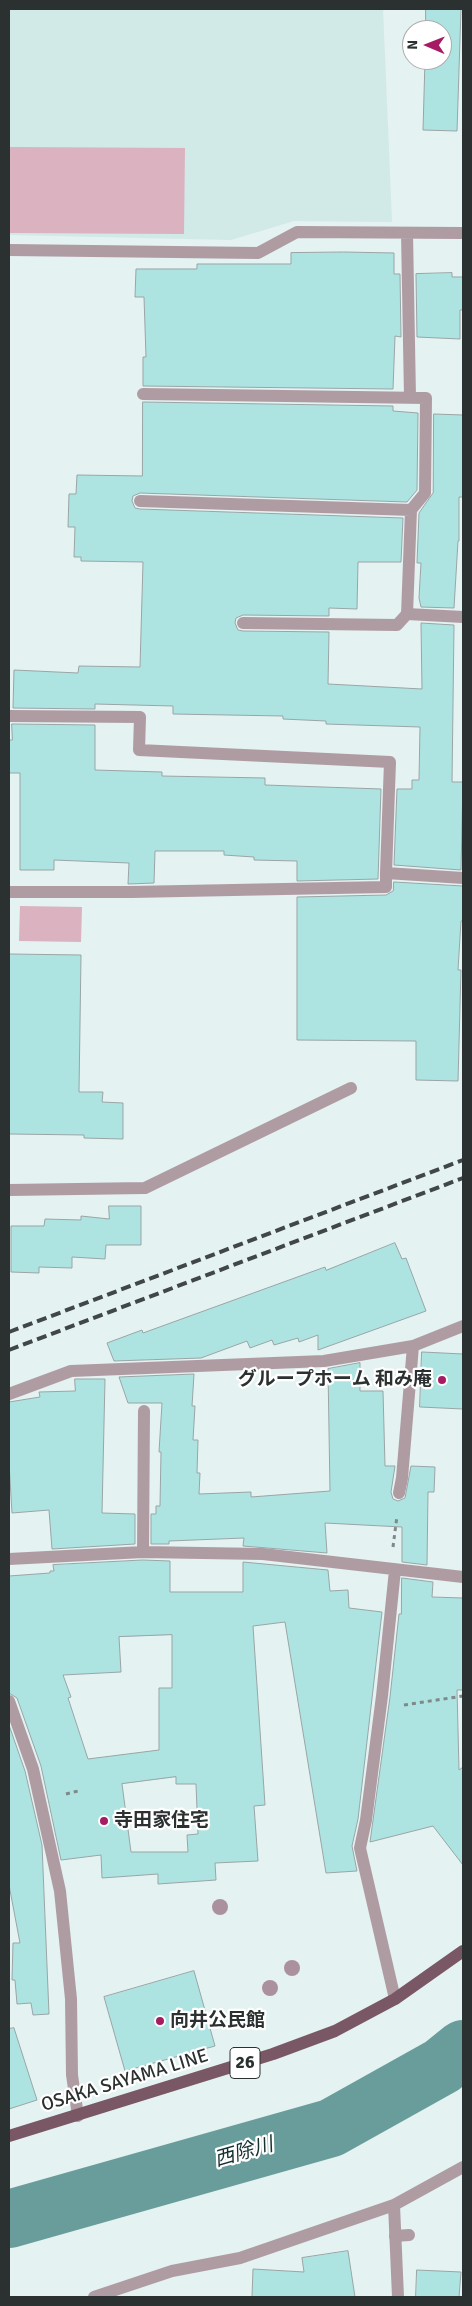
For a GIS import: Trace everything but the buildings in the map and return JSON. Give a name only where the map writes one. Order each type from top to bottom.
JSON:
[{"type":"main road","name":"OSAKA SAYAMA LINE","points":[[9,2136],[273,2054],[335,2031],[396,1999],[463,1951]]},
{"type":"street","points":[[9,250],[258,253],[297,232],[463,234]]},
{"type":"street","points":[[407,233],[410,397]]},
{"type":"street","points":[[143,394],[426,398],[425,493],[411,510],[407,614],[397,625],[243,623]]},
{"type":"street","points":[[140,501],[411,510]]},
{"type":"street","points":[[407,614],[463,618]]},
{"type":"street","points":[[9,716],[140,717],[139,750],[390,762],[386,887],[131,892],[9,892]]},
{"type":"street","points":[[386,874],[463,878]]},
{"type":"street","points":[[9,1190],[145,1188],[351,1088]]},
{"type":"street","points":[[9,1394],[71,1370],[324,1361],[413,1346],[463,1326]]},
{"type":"street","points":[[399,1494],[413,1346]]},
{"type":"street","points":[[143,1552],[144,1411]]},
{"type":"street","points":[[9,1559],[143,1552],[262,1554],[463,1577]]},
{"type":"street","points":[[393,1570],[380,1708],[366,1820],[360,1848],[396,1999]]},
{"type":"street","points":[[9,1701],[33,1769],[60,1891],[71,1999],[72,2075],[78,2116]]},
{"type":"street","points":[[94,2297],[172,2271],[240,2258],[394,2205],[463,2167]]},
{"type":"street","points":[[394,2205],[398,2297]]},
{"type":"street","points":[[394,2236],[409,2235]]},
{"type":"path","points":[[393,1570],[399,1494]]},
{"type":"path","points":[[380,1708],[463,1696]]},
{"type":"path","points":[[66,1794],[78,1791]]},
{"type":"shaded area","points":[[9,9],[383,9],[392,222],[294,221],[231,240],[9,235]]},
{"type":"shaded area","points":[[10,147],[185,148],[184,234],[10,233]]},
{"type":"shaded area","points":[[20,906],[82,907],[81,942],[19,941]]},
{"type":"waterway","name":"西除川","points":[[9,2219],[331,2128],[442,2066],[463,2049]]},
{"type":"railway","points":[[9,1332],[463,1160]]},
{"type":"railway","points":[[9,1350],[463,1178]]},
{"type":"place","name":"グループホーム 和み庵","points":[[442,1380]]},
{"type":"place","name":"寺田家住宅","points":[[104,1821]]},
{"type":"place","name":"向井公民館","points":[[160,2021]]}]
